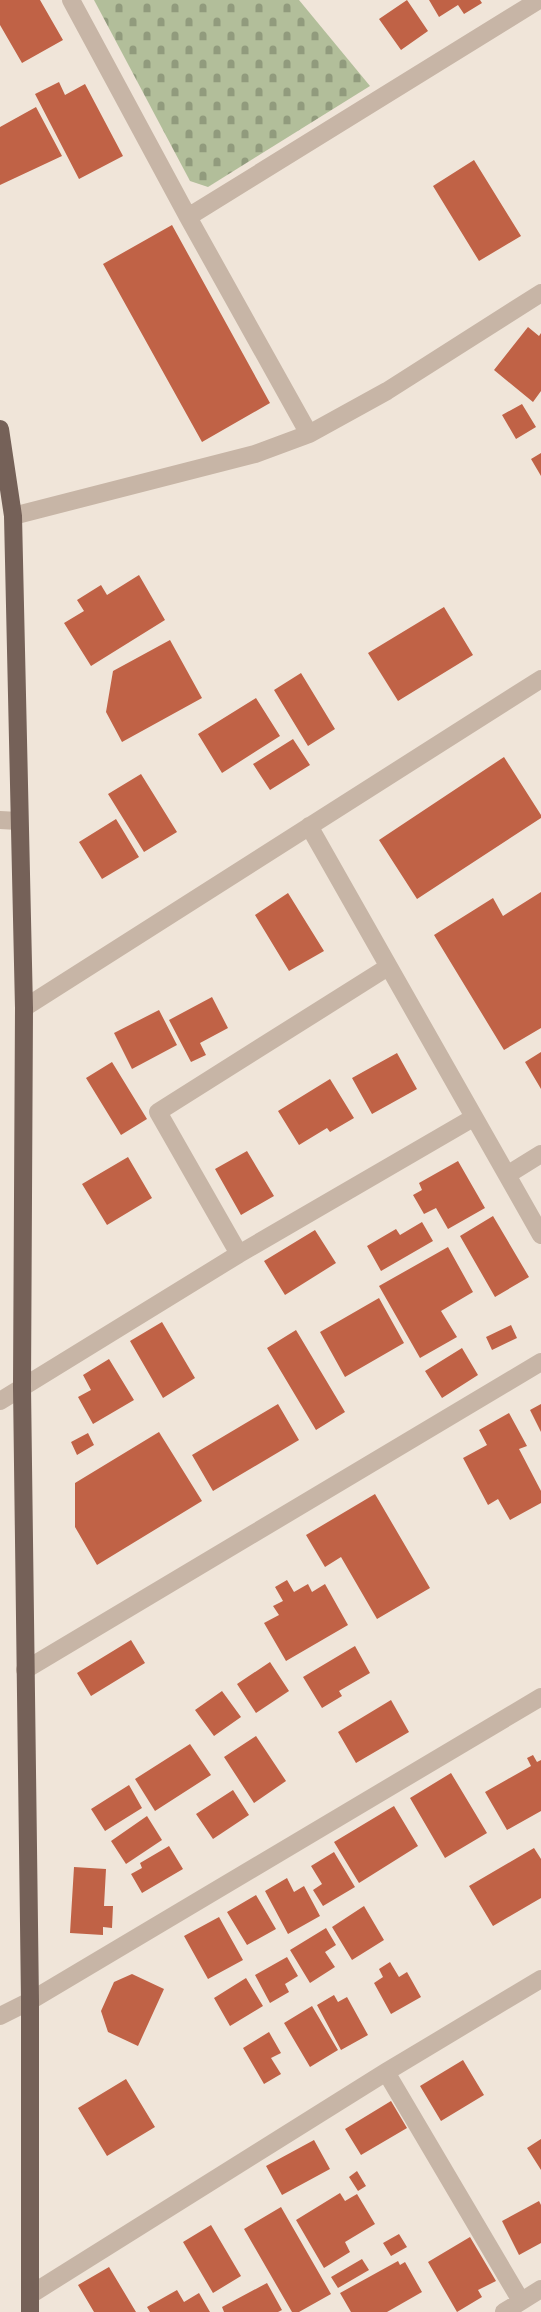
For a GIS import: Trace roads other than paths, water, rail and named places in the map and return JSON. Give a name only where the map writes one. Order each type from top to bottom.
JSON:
[{"type":"main road","points":[[0,429],[13,516],[24,1009],[22,1387],[30,2000],[30,2303]]},
{"type":"street","points":[[72,0],[188,218],[309,434]]},
{"type":"street","points":[[188,218],[540,0]]},
{"type":"street","points":[[13,516],[255,454],[309,434],[387,391],[541,293]]},
{"type":"street","points":[[24,1009],[541,679]]},
{"type":"street","points":[[0,820],[19,821]]},
{"type":"street","points":[[309,826],[541,1235]]},
{"type":"street","points":[[239,1254],[158,1112],[388,968]]},
{"type":"street","points":[[0,1401],[239,1254],[473,1118]]},
{"type":"street","points":[[507,1175],[541,1154]]},
{"type":"street","points":[[25,1670],[541,1363]]},
{"type":"street","points":[[0,2016],[541,1697]]},
{"type":"street","points":[[30,2303],[386,2072],[541,1979]]},
{"type":"street","points":[[386,2072],[522,2301]]},
{"type":"street","points":[[503,2312],[541,2289]]}]
